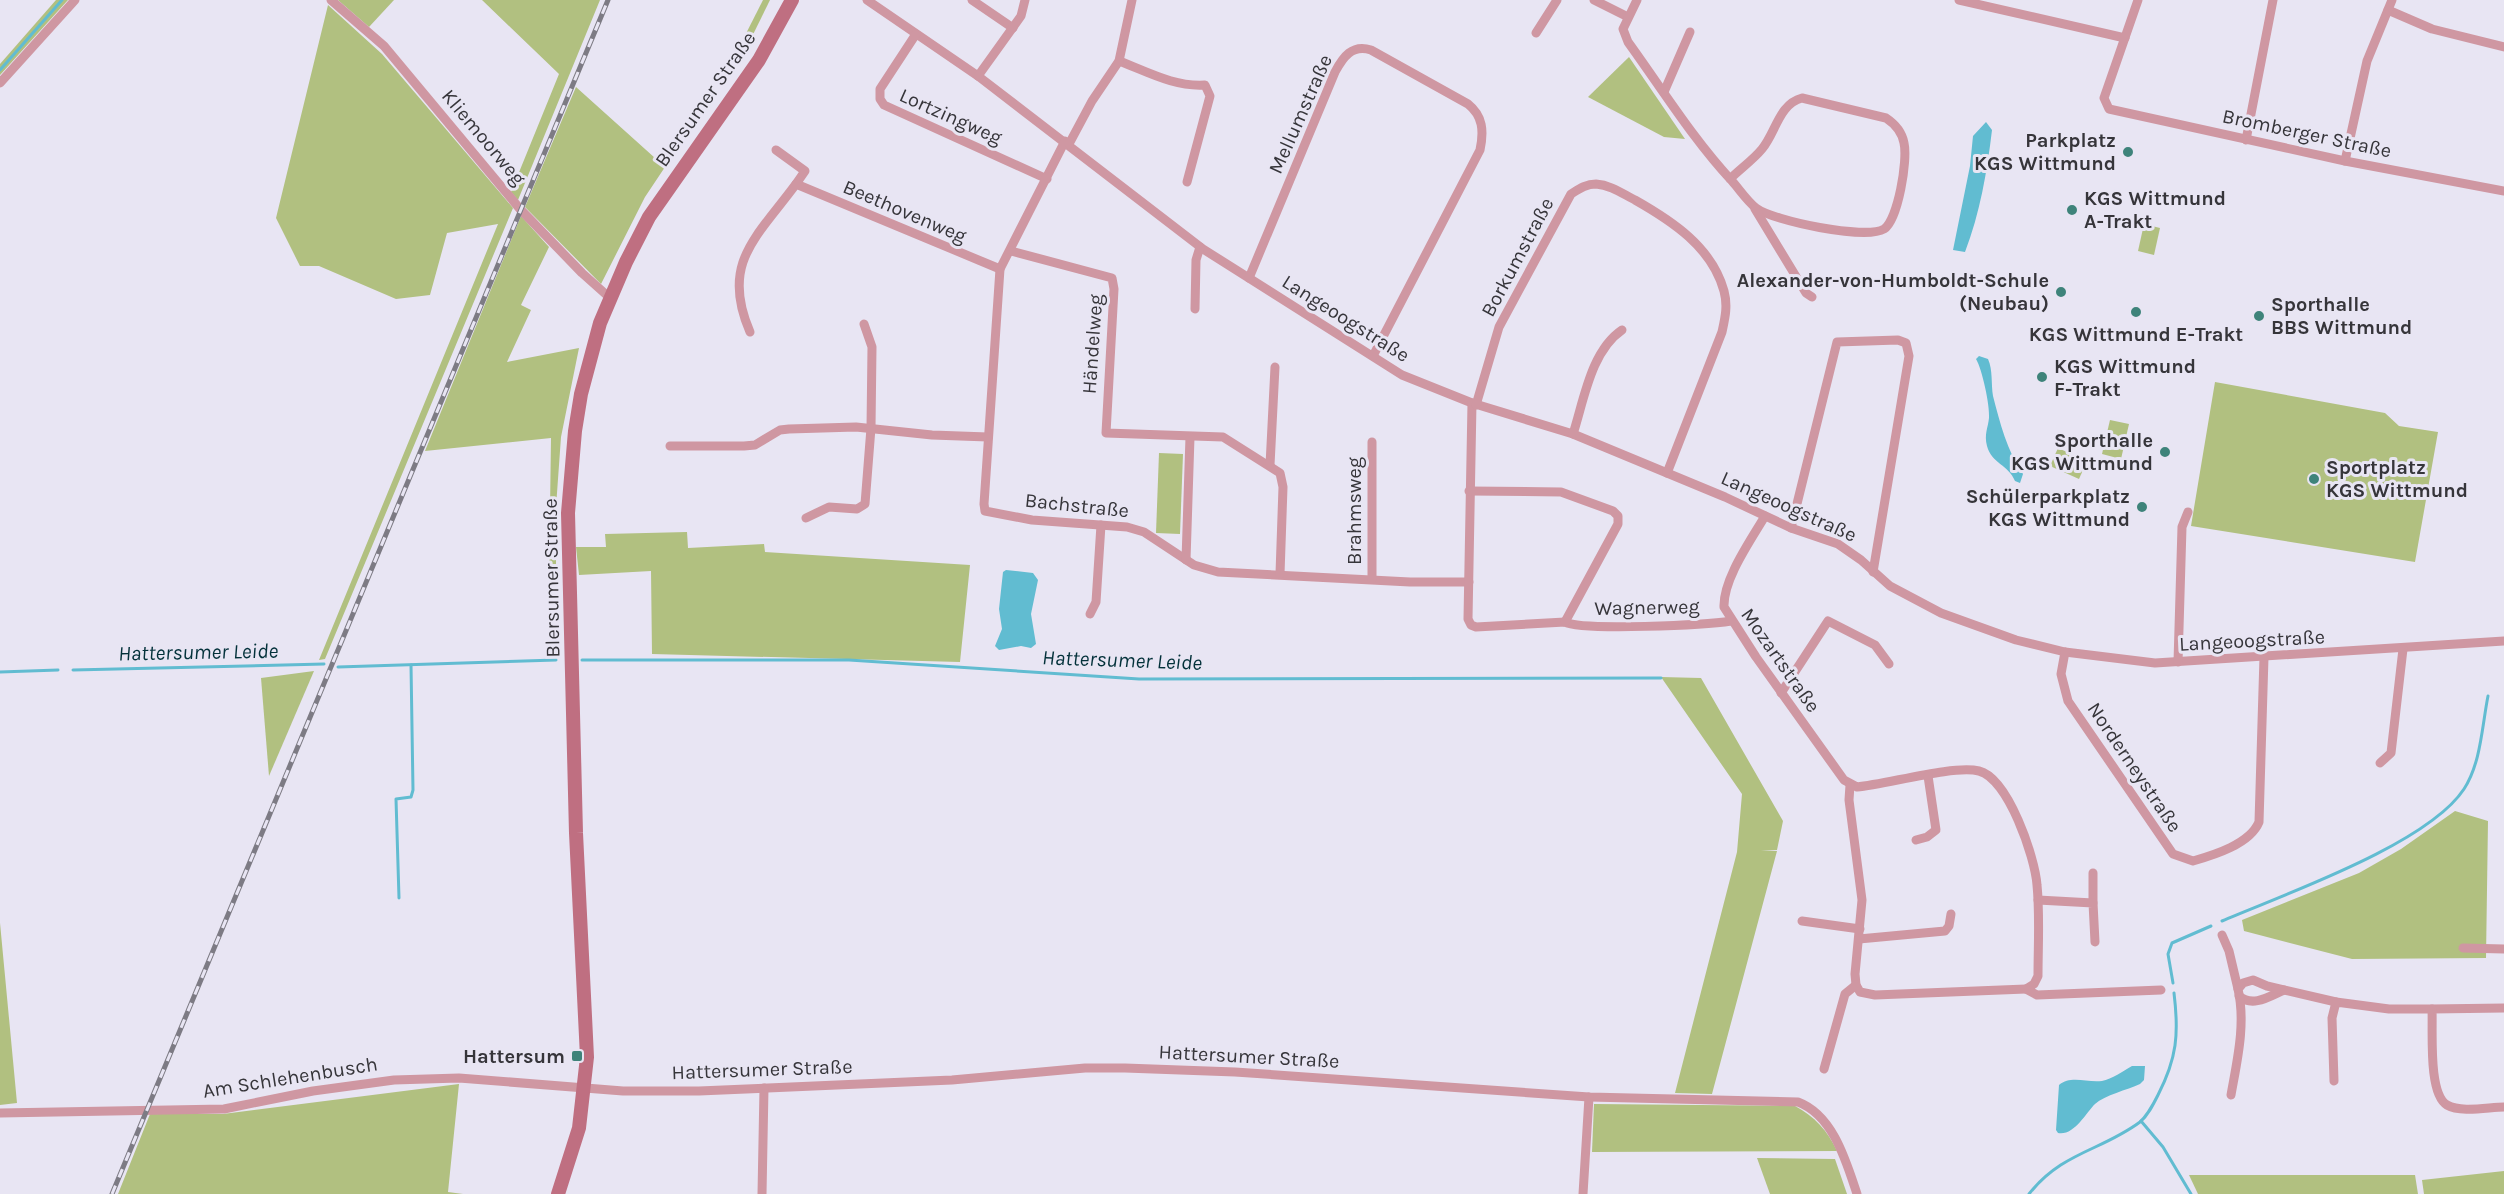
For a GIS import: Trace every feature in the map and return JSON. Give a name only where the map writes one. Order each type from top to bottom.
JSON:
[{"type":"main road","name":"Blersumer Straße","points":[[558,1194],[573,1152],[585,1088],[587,1038],[576,833],[569,503],[575,430],[581,394],[591,351],[610,298],[649,217],[676,175],[759,60],[785,6],[792,0]]},
{"type":"street","points":[[0,83],[75,0]]},
{"type":"street","name":"Kliemoorweg","points":[[331,0],[384,46],[520,209],[582,273],[610,298]]},
{"type":"street","name":"Langeoogstraße","points":[[867,0],[978,76],[1200,247],[1422,385],[1474,404],[1573,434],[1725,497],[1791,528],[1838,544],[1861,560],[1890,586],[1941,613],[2016,640],[2065,652],[2155,663],[2504,641]]},
{"type":"street","points":[[972,0],[1013,28]]},
{"type":"street","points":[[978,76],[1021,16],[1025,0]]},
{"type":"street","points":[[1132,0],[1119,61],[1172,83],[1187,87],[1205,86],[1210,96],[1188,182]]},
{"type":"street","points":[[1536,33],[1557,0]]},
{"type":"street","points":[[1594,0],[1628,17]]},
{"type":"street","points":[[1637,0],[1628,17],[1623,34],[1700,144],[1730,179],[1755,207],[1768,216],[1854,233],[1873,233],[1883,230],[1895,214],[1905,157],[1905,144],[1901,133],[1886,118],[1802,98],[1793,100],[1785,108],[1762,149],[1730,179]]},
{"type":"street","points":[[1959,0],[2125,38],[2138,0]]},
{"type":"street","points":[[2246,140],[2273,0]]},
{"type":"street","points":[[2345,160],[2367,61],[2392,0]]},
{"type":"street","points":[[2388,10],[2432,29],[2504,47]]},
{"type":"street","points":[[1664,92],[1690,32]]},
{"type":"street","name":"Lortzingweg","points":[[916,34],[880,89],[880,99],[884,105],[1047,179]]},
{"type":"street","name":"Bromberger Straße","points":[[2125,38],[2104,99],[2105,105],[2124,114],[2504,191]]},
{"type":"street","name":"Mellumstraße","points":[[1249,278],[1335,72],[1349,52],[1360,48],[1371,50],[1468,104],[1476,110],[1480,120],[1483,134],[1480,150],[1373,356]]},
{"type":"street","name":"Bachstraße","points":[[1119,61],[1067,143],[1000,269],[985,511],[1032,520],[1127,527],[1144,532],[1194,565],[1218,572],[1469,582]]},
{"type":"street","points":[[750,332],[740,309],[742,259],[805,171],[776,150]]},
{"type":"street","name":"Beethovenweg","points":[[796,184],[1000,269]]},
{"type":"street","name":"Borkumstraße","points":[[1474,404],[1500,327],[1571,194],[1582,187],[1595,184],[1609,186],[1682,228],[1710,263],[1724,289],[1727,310],[1722,332],[1667,473]]},
{"type":"street","points":[[1755,207],[1760,219],[1812,297]]},
{"type":"street","points":[[1195,309],[1196,260],[1200,247]]},
{"type":"street","name":"Händelweg","points":[[1011,251],[1112,278],[1114,289],[1106,433],[1223,437],[1270,465]]},
{"type":"street","points":[[806,518],[830,507],[856,509],[865,504],[871,428],[872,347],[864,324]]},
{"type":"street","points":[[1573,434],[1596,363],[1608,339],[1622,330]]},
{"type":"street","points":[[1791,528],[1833,349],[1838,342],[1898,340],[1906,343],[1910,356],[1873,572]]},
{"type":"street","points":[[1275,368],[1270,465],[1283,478],[1280,574]]},
{"type":"street","points":[[1469,582],[1469,490],[1474,404]]},
{"type":"street","points":[[670,446],[755,445],[780,430],[789,429],[871,428],[932,435],[988,437]]},
{"type":"street","points":[[1186,560],[1190,437]]},
{"type":"street","name":"Brahmsweg","points":[[1372,442],[1372,579]]},
{"type":"street","name":"Wagnerweg","points":[[1469,490],[1561,492],[1613,511],[1618,516],[1618,524],[1565,622]]},
{"type":"street","points":[[2178,662],[2182,527],[2188,512]]},
{"type":"street","name":"Mozartstraße","points":[[1765,516],[1746,547],[1726,589],[1724,607],[1731,621],[1781,693],[1850,785]]},
{"type":"street","points":[[1090,614],[1096,602],[1101,525]]},
{"type":"street","name":"Wagnerweg","points":[[1469,582],[1471,625],[1488,627],[1565,622],[1573,626],[1603,627],[1731,621]]},
{"type":"street","points":[[1781,693],[1828,621],[1875,645],[1889,664]]},
{"type":"street","points":[[2380,763],[2391,753],[2403,649]]},
{"type":"street","name":"Norderneystraße","points":[[2065,652],[2061,675],[2068,701],[2173,854],[2193,861],[2247,837],[2255,831],[2259,822],[2264,657]]},
{"type":"street","points":[[1966,769],[1980,771],[1998,784],[2019,823],[2037,882],[2038,900],[2038,976],[2034,984],[2026,989],[1875,995],[1860,992],[1856,985],[1862,900],[1849,800],[1850,785],[1864,786],[1928,776],[1966,769]]},
{"type":"street","points":[[1916,840],[1927,837],[1936,830],[1928,776]]},
{"type":"street","points":[[2093,873],[2095,942]]},
{"type":"street","points":[[2038,900],[2093,903]]},
{"type":"street","points":[[1802,921],[1859,934],[1945,931],[1949,926],[1951,914]]},
{"type":"street","points":[[2222,935],[2229,951],[2239,992],[2240,1035],[2231,1095]]},
{"type":"street","points":[[2463,948],[2504,949]]},
{"type":"street","points":[[2239,992],[2243,983],[2253,980],[2336,1002],[2389,1009],[2504,1008]]},
{"type":"street","points":[[1824,1069],[1845,994],[1856,985]]},
{"type":"street","points":[[2026,989],[2037,995],[2161,990]]},
{"type":"street","points":[[2239,992],[2244,1000],[2259,1000],[2284,990]]},
{"type":"street","points":[[2334,1081],[2332,1018],[2336,1002]]},
{"type":"street","points":[[2432,1009],[2435,1086],[2441,1100],[2452,1107],[2504,1107]]},
{"type":"street","name":"Hattersumer Straße","points":[[585,1088],[699,1091],[942,1081],[1085,1068],[1125,1068],[1234,1072],[1589,1097],[1798,1102],[1808,1106],[1832,1133],[1842,1151],[1857,1194]]},
{"type":"street","name":"Am Schlehenbusch","points":[[0,1113],[224,1109],[313,1091],[394,1080],[459,1078],[585,1088]]},
{"type":"street","points":[[762,1194],[764,1088]]},
{"type":"street","points":[[1583,1194],[1589,1097]]},
{"type":"green space","points":[[56,0],[68,0],[0,75],[0,64]]},
{"type":"green space","points":[[338,0],[394,0],[369,27]]},
{"type":"green space","points":[[482,0],[600,0],[518,200],[511,192],[559,74]]},
{"type":"green space","points":[[763,0],[770,0],[733,75],[727,71]]},
{"type":"green space","points":[[328,5],[382,54],[513,208],[325,659],[319,660],[498,224],[447,233],[430,295],[396,299],[319,266],[300,266],[276,218]]},
{"type":"green space","points":[[1629,57],[1685,139],[1664,137],[1588,97]]},
{"type":"green space","points":[[576,87],[665,167],[645,197],[601,284],[525,207]]},
{"type":"green space","points":[[521,216],[549,247],[521,305],[531,310],[507,362],[579,348],[561,437],[556,507],[556,653],[548,654],[551,438],[425,451]]},
{"type":"green space","points":[[2144,224],[2160,228],[2154,255],[2138,251]]},
{"type":"green space","name":"Sportplatz KGS Wittmund","points":[[2215,382],[2385,413],[2399,426],[2438,432],[2415,562],[2191,526]]},
{"type":"green space","points":[[2110,420],[2129,424],[2121,459],[2102,454]]},
{"type":"green space","points":[[2058,448],[2087,461],[2079,479],[2050,466]]},
{"type":"green space","points":[[1159,453],[1183,454],[1180,534],[1156,533]]},
{"type":"green space","points":[[687,532],[688,548],[764,544],[765,552],[970,565],[960,662],[652,654],[651,571],[579,575],[576,547],[606,547],[605,534]]},
{"type":"green space","points":[[314,671],[269,776],[261,678]]},
{"type":"green space","points":[[1661,677],[1701,678],[1783,821],[1777,850],[1761,851],[1777,851],[1712,1094],[1675,1093],[1737,852],[1742,794]]},
{"type":"green space","points":[[2455,811],[2488,821],[2486,958],[2352,959],[2244,931],[2242,920],[2359,873],[2401,849]]},
{"type":"green space","points":[[0,923],[17,1103],[0,1105]]},
{"type":"green space","points":[[459,1084],[448,1192],[463,1194],[118,1194],[150,1114],[223,1114]]},
{"type":"green space","points":[[1594,1104],[1795,1106],[1820,1125],[1837,1151],[1592,1152]]},
{"type":"green space","points":[[1757,1158],[1835,1159],[1847,1194],[1770,1194]]},
{"type":"green space","points":[[2504,1171],[2504,1194],[2424,1194],[2422,1180]]},
{"type":"green space","points":[[2189,1175],[2415,1175],[2418,1194],[2198,1194]]},
{"type":"water","points":[[1986,122],[1992,130],[1979,207],[1965,252],[1953,250],[1970,166],[1973,136]]},
{"type":"water","points":[[1979,356],[1988,359],[1990,363],[1993,396],[2001,426],[2008,446],[2023,474],[2020,483],[2015,481],[2012,475],[1993,457],[1987,446],[1989,412],[1983,379],[1976,359]]},
{"type":"water","points":[[1006,570],[1033,573],[1038,580],[1031,614],[1036,644],[1031,648],[1021,646],[999,650],[995,646],[1002,629],[999,609],[1003,572]]},
{"type":"water","points":[[2132,1066],[2145,1066],[2144,1080],[2140,1084],[2099,1101],[2074,1128],[2058,1133],[2056,1130],[2059,1085],[2069,1080],[2102,1081]]},
{"type":"waterway","points":[[0,70],[62,0]]},
{"type":"waterway","name":"Hattersumer Leide","points":[[338,667],[556,660]]},
{"type":"waterway","name":"Hattersumer Leide","points":[[582,660],[849,660],[1139,679],[1661,678]]},
{"type":"waterway","name":"Hattersumer Leide","points":[[73,670],[324,664]]},
{"type":"waterway","points":[[399,898],[396,799],[411,797],[413,790],[411,665]]},
{"type":"waterway","name":"Hattersumer Leide","points":[[0,672],[58,670]]},
{"type":"waterway","points":[[2222,921],[2353,866],[2420,829],[2446,809],[2470,779],[2480,744],[2488,696]]},
{"type":"waterway","points":[[2173,983],[2168,954],[2172,943],[2211,926]]},
{"type":"waterway","points":[[2029,1194],[2042,1180],[2068,1160],[2125,1132],[2140,1122],[2148,1113],[2164,1082],[2173,1057],[2176,1034],[2174,993]]},
{"type":"waterway","points":[[2141,1121],[2163,1147],[2191,1194]]},
{"type":"railway","points":[[112,1194],[608,0]]},
{"type":"place","name":"Parkplatz KGS Wittmund","points":[[2128,152]]},
{"type":"place","name":"KGS Wittmund A-Trakt","points":[[2072,210]]},
{"type":"place","name":"Alexander-von-Humboldt-Schule (Neubau)","points":[[2061,292]]},
{"type":"place","name":"KGS Wittmund E-Trakt","points":[[2136,312]]},
{"type":"place","name":"Sporthalle BBS Wittmund","points":[[2259,316]]},
{"type":"place","name":"KGS Wittmund F-Trakt","points":[[2042,377]]},
{"type":"place","name":"Sporthalle KGS Wittmund","points":[[2165,452]]},
{"type":"place","name":"Sportplatz KGS Wittmund","points":[[2314,479]]},
{"type":"place","name":"Schülerparkplatz KGS Wittmund","points":[[2142,507]]},
{"type":"place","name":"Hattersum","points":[[577,1056]]}]
